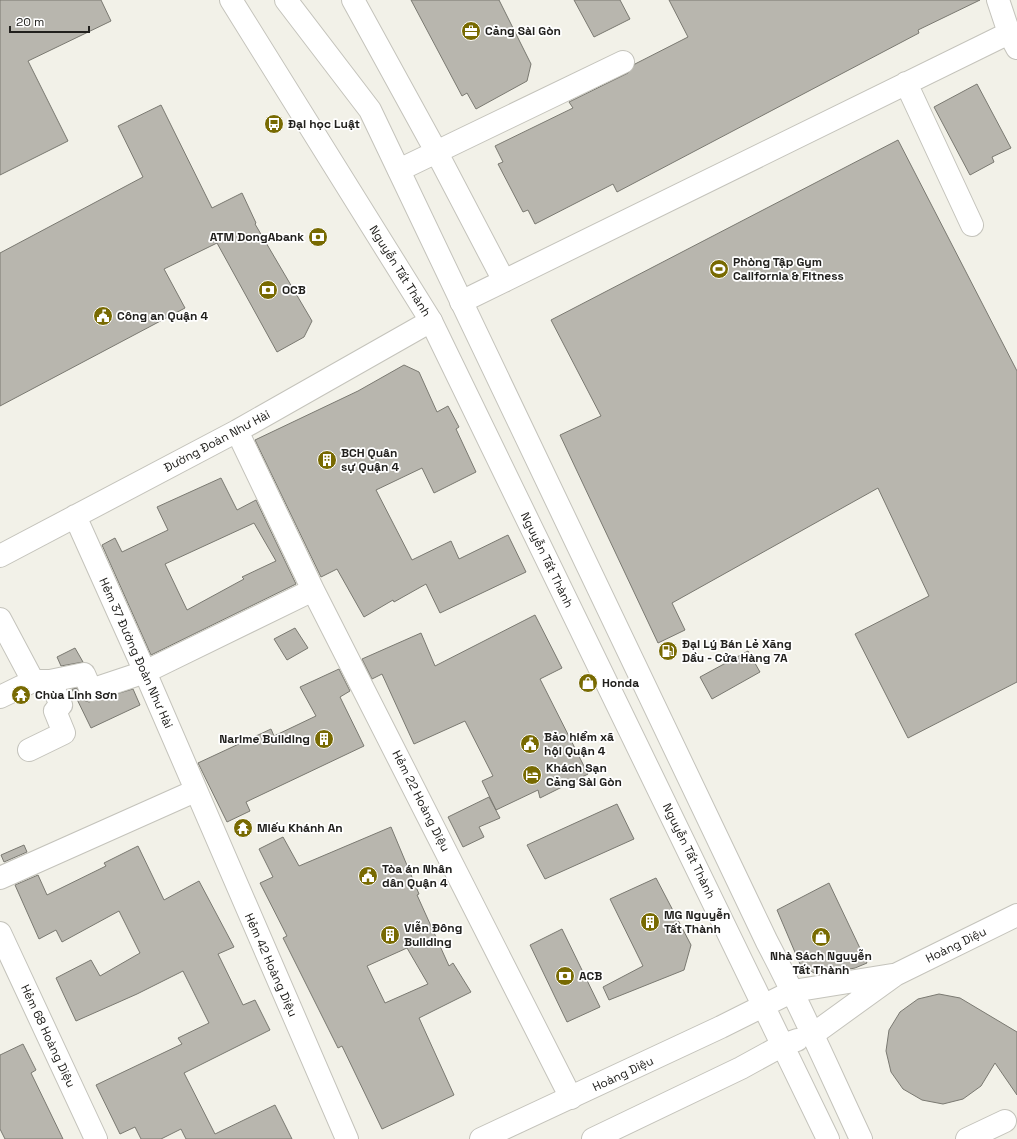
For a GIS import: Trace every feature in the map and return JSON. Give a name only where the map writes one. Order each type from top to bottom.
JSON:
[{"type":"main road","name":"Nguyễn Tất Thành","points":[[231,0],[431,321],[828,1139]]},
{"type":"main road","points":[[286,0],[370,110],[764,935],[793,991],[861,1139]]},
{"type":"main road","points":[[353,0],[437,153],[504,281]]},
{"type":"main road","points":[[461,302],[906,83],[1013,40],[998,0]]},
{"type":"main road","points":[[399,170],[623,62]]},
{"type":"main road","points":[[906,83],[972,225]]},
{"type":"main road","name":"Đường Đoàn Như Hài","points":[[0,556],[237,431],[431,321]]},
{"type":"main road","name":"Hẻm 22 Hoàng Diệu","points":[[237,431],[313,590],[571,1098]]},
{"type":"main road","name":"Hẻm 37 Đường Đoàn Như Hài","points":[[75,516],[145,672],[195,792]]},
{"type":"main road","points":[[0,697],[41,681],[84,674],[92,690],[145,672],[313,590]]},
{"type":"main road","points":[[0,619],[41,681],[61,705],[55,711],[64,733],[30,750]]},
{"type":"main road","points":[[0,878],[195,792]]},
{"type":"main road","name":"Hẻm 42 Hoàng Diệu","points":[[195,792],[347,1139]]},
{"type":"main road","name":"Hoàng Diệu","points":[[783,1045],[812,1035],[895,974],[1017,915]]},
{"type":"main road","name":"Hẻm 68 Hoàng Diệu","points":[[0,933],[96,1139]]},
{"type":"main road","name":"Hoàng Diệu","points":[[480,1139],[571,1098],[793,991],[895,974]]},
{"type":"main road","points":[[593,1139],[741,1068],[783,1045]]},
{"type":"main road","points":[[967,1139],[1004,1121]]},
{"type":"building","points":[[0,0],[101,0],[111,21],[28,61],[68,141],[0,175]]},
{"type":"building","name":"Cảng Sài Gòn","points":[[411,0],[499,0],[531,64],[527,81],[476,109],[467,93],[462,96]]},
{"type":"building","points":[[574,0],[620,0],[630,19],[594,37]]},
{"type":"building","points":[[669,0],[980,0],[918,30],[919,33],[617,192],[613,184],[535,224],[528,210],[523,212],[498,164],[503,162],[495,146],[573,108],[569,102],[628,73],[635,64],[688,37]]},
{"type":"building","points":[[977,84],[1011,148],[992,157],[994,162],[970,175],[934,107]]},
{"type":"building","points":[[161,105],[212,208],[242,193],[256,223],[255,224],[312,321],[304,337],[277,352],[217,243],[164,269],[185,308],[0,406],[0,253],[143,177],[118,126]]},
{"type":"building","points":[[898,140],[1017,371],[1017,682],[908,738],[855,634],[929,596],[878,488],[672,603],[685,630],[658,643],[560,435],[601,416],[551,320]]},
{"type":"building","points":[[404,365],[419,372],[437,412],[448,406],[459,427],[456,429],[476,472],[434,493],[422,468],[376,490],[412,560],[451,541],[459,559],[508,535],[526,572],[440,613],[426,584],[394,602],[393,600],[364,617],[337,569],[321,577],[255,440],[358,391]]},
{"type":"building","points":[[221,478],[237,510],[256,500],[296,584],[151,655],[102,545],[115,538],[122,552],[168,530],[157,507]],"holes":[[[254,523],[276,561],[242,577],[244,579],[187,610],[165,564]]]},
{"type":"building","points":[[535,615],[562,668],[540,679],[588,774],[540,798],[538,790],[496,810],[482,781],[493,776],[465,721],[414,744],[382,674],[372,679],[362,659],[421,633],[435,666]]},
{"type":"building","points":[[295,628],[308,648],[287,660],[274,639]]},
{"type":"building","points":[[75,648],[83,662],[61,666],[57,657]]},
{"type":"building","points":[[748,651],[760,672],[712,699],[700,677]]},
{"type":"building","points":[[339,669],[350,691],[340,697],[364,746],[246,802],[250,811],[227,822],[198,763],[271,729],[274,736],[316,716],[300,687]]},
{"type":"building","points":[[77,688],[83,700],[89,702],[133,689],[140,705],[91,728],[72,689]]},
{"type":"building","points":[[489,797],[500,818],[479,827],[484,837],[463,847],[448,817]]},
{"type":"building","points":[[617,804],[634,839],[545,879],[527,845]]},
{"type":"building","points":[[391,827],[419,894],[417,895],[449,966],[453,963],[471,992],[419,1018],[454,1095],[382,1129],[342,1046],[338,1048],[283,938],[287,936],[260,883],[273,877],[259,849],[283,837],[299,866]],"holes":[[[407,948],[428,984],[385,1003],[367,966]]]},
{"type":"building","points":[[24,845],[27,852],[4,862],[1,855]]},
{"type":"building","points":[[138,846],[164,900],[199,881],[234,947],[218,954],[243,1005],[255,1000],[270,1030],[184,1073],[215,1134],[275,1105],[292,1139],[186,1139],[181,1129],[161,1139],[141,1139],[135,1127],[120,1134],[96,1085],[182,1044],[178,1038],[209,1023],[183,971],[137,994],[76,1021],[56,978],[91,960],[100,976],[140,953],[119,911],[62,942],[56,930],[39,939],[15,885],[38,875],[47,895],[106,866],[104,863]]},
{"type":"building","name":"MG Nguyễn Tất Thành","points":[[656,878],[691,945],[684,970],[609,1000],[603,987],[643,966],[610,899]]},
{"type":"building","name":"Nhà Sách Nguyễn Tất Thành","points":[[829,883],[867,963],[855,968],[817,975],[800,964],[777,910]]},
{"type":"building","name":"ACB","points":[[562,929],[600,1007],[567,1022],[530,945]]},
{"type":"building","points":[[939,994],[960,998],[1017,1032],[1017,1095],[995,1063],[981,1086],[963,1099],[943,1104],[922,1100],[903,1089],[891,1072],[886,1051],[889,1030],[900,1012],[918,999]]},
{"type":"building","points":[[23,1044],[36,1070],[31,1073],[63,1139],[5,1139],[0,1129],[0,1055]]},
{"type":"place","name":"Cảng Sài Gòn","points":[[471,31]]},
{"type":"place","name":"Đại học Luật","points":[[274,124]]},
{"type":"place","name":"ATM DongAbank","points":[[318,237]]},
{"type":"place","name":"Phòng Tập Gym California & Fitness","points":[[719,269]]},
{"type":"place","name":"OCB","points":[[268,290]]},
{"type":"place","name":"Công an Quận 4","points":[[103,316]]},
{"type":"place","name":"BCH Quân sự Quận 4","points":[[327,460]]},
{"type":"place","name":"Đại Lý Bán Lẻ Xăng Dầu - Cửa Hàng 7A","points":[[668,651]]},
{"type":"place","name":"Honda","points":[[588,683]]},
{"type":"place","name":"Chùa Linh Sơn","points":[[21,695]]},
{"type":"place","name":"Narime Building","points":[[324,739]]},
{"type":"place","name":"Bảo hiểm xã hội Quận 4","points":[[530,744]]},
{"type":"place","name":"Khách Sạn Cảng Sài Gòn","points":[[532,775]]},
{"type":"place","name":"Miếu Khánh An","points":[[243,828]]},
{"type":"place","name":"Tòa án Nhân dân Quận 4","points":[[368,876]]},
{"type":"place","name":"MG Nguyễn Tất Thành","points":[[650,922]]},
{"type":"place","name":"Viễn Đông Building","points":[[390,935]]},
{"type":"place","name":"Nhà Sách Nguyễn Tất Thành","points":[[821,937]]},
{"type":"place","name":"ACB","points":[[565,976]]}]
